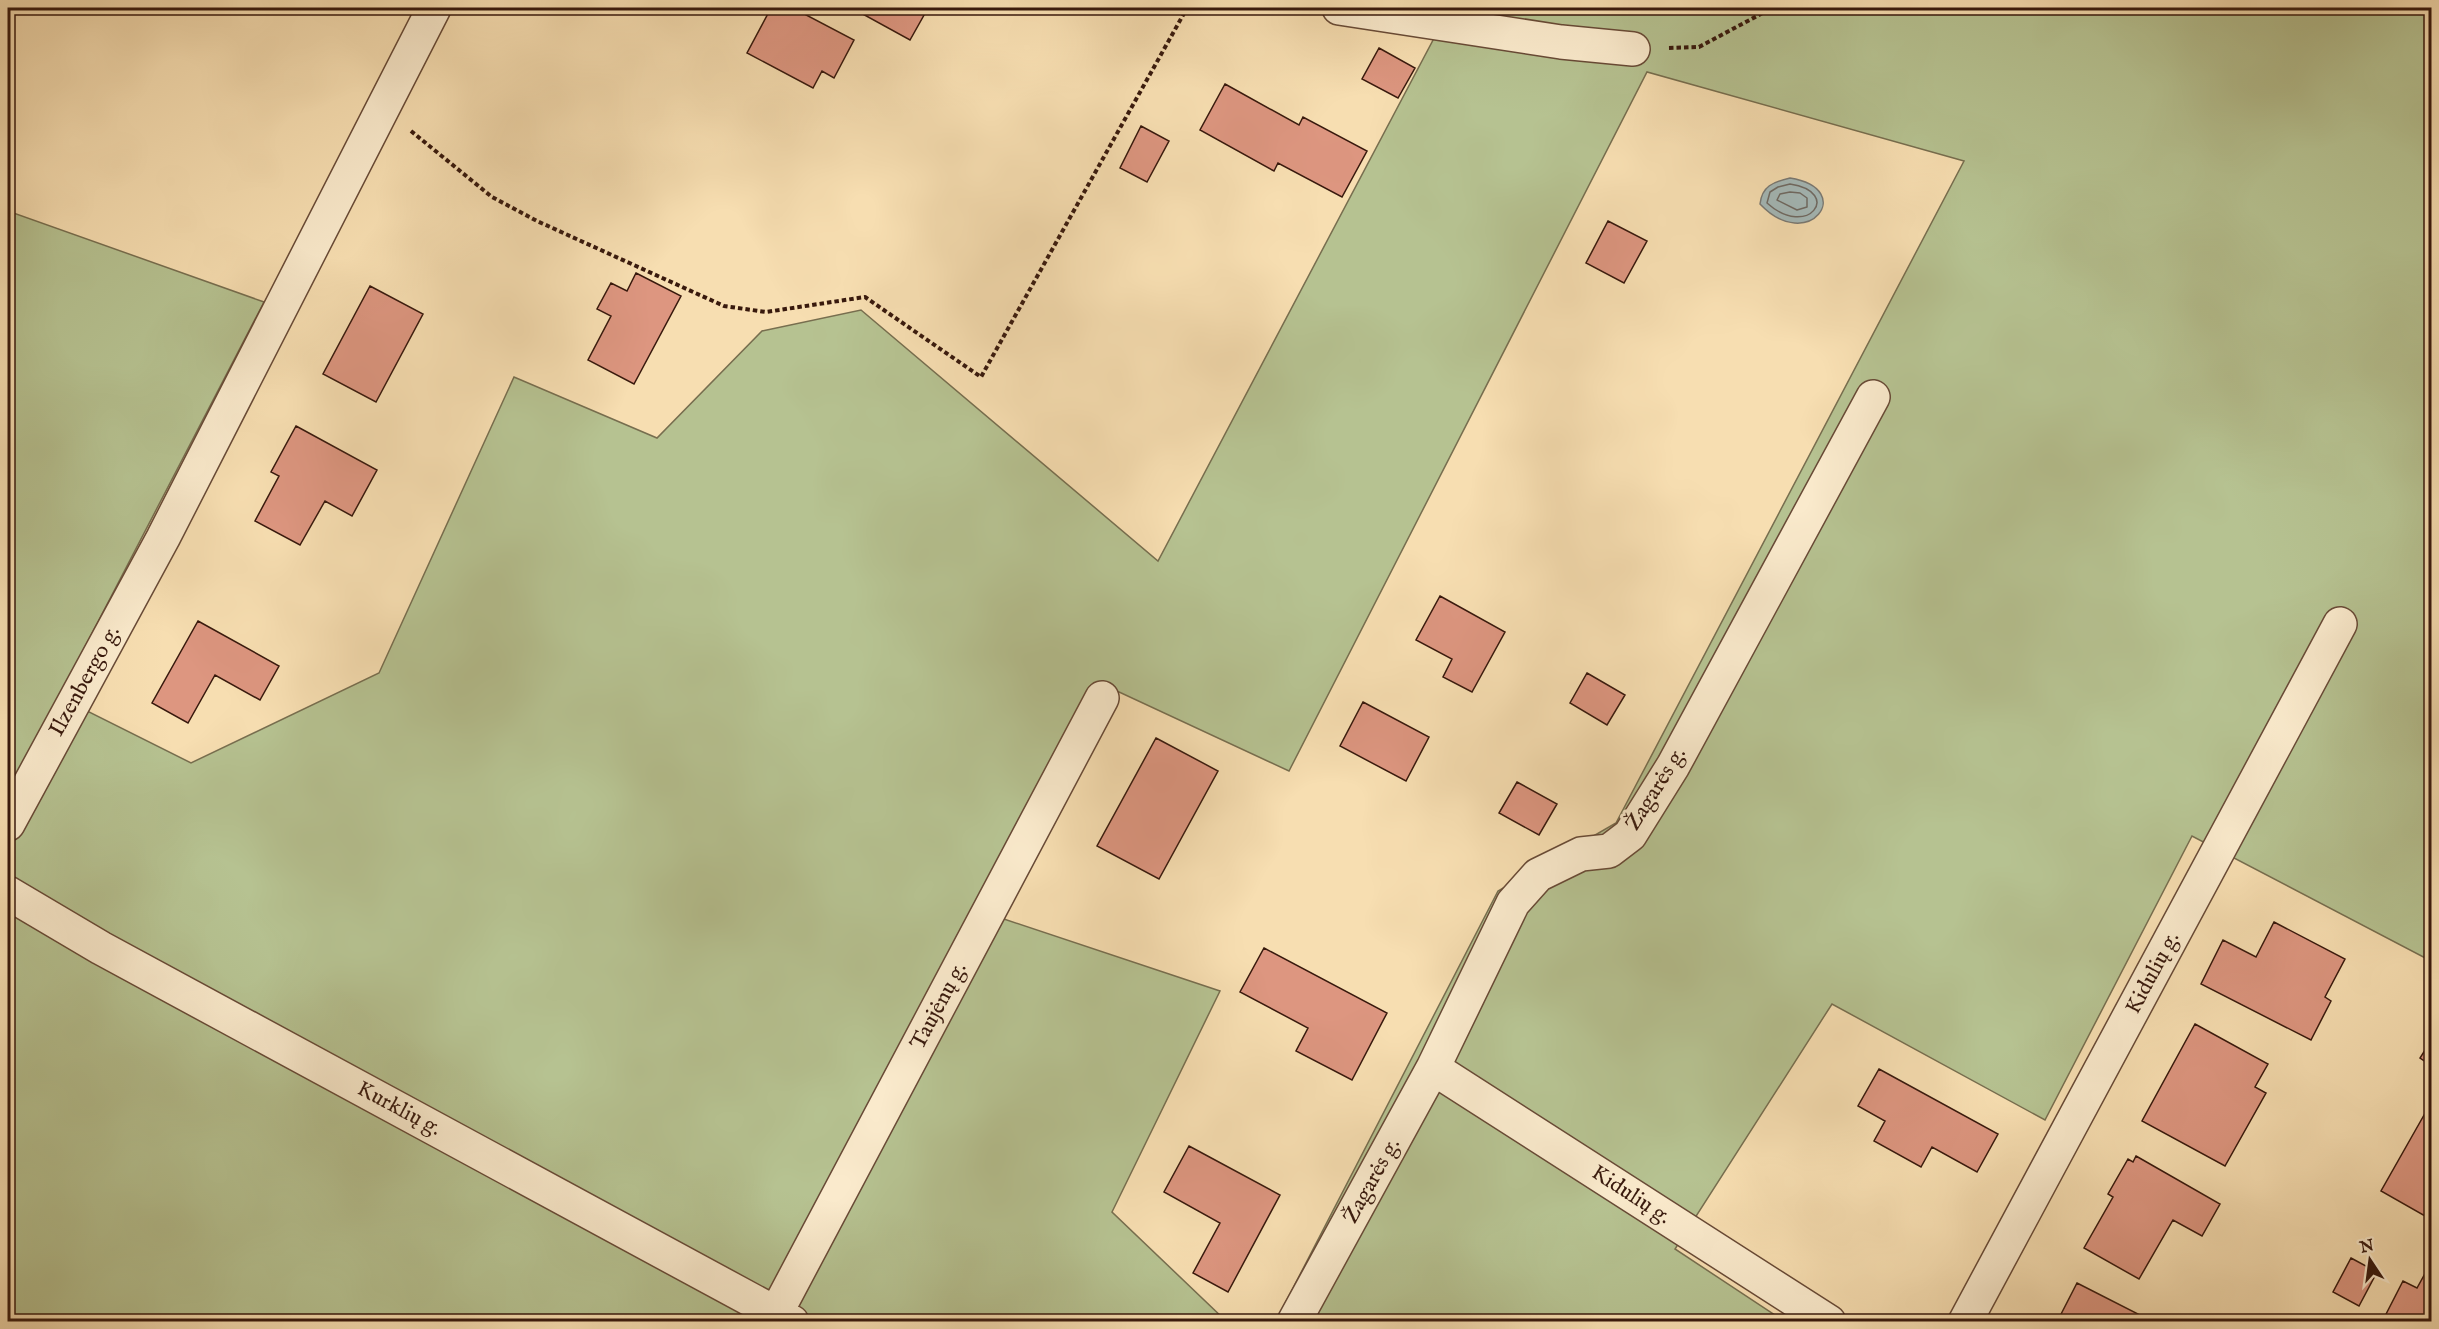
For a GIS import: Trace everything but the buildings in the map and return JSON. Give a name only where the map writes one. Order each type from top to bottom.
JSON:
[{"type":"street","name":"Ilzenbergo g.","points":[[8,824],[163,538],[434,8]]},
{"type":"street","points":[[1340,8],[1562,42],[1633,49]]},
{"type":"street","name":"Žagarės g.","points":[[1294,1322],[1433,1068],[1513,903],[1538,875],[1581,854],[1609,851],[1630,835],[1673,766],[1873,397]]},
{"type":"street","name":"Kidulių g.","points":[[1965,1322],[2340,624]]},
{"type":"street","name":"Taujėnų g.","points":[[784,1317],[1102,698]]},
{"type":"street","name":"Kurklių g.","points":[[8,892],[111,953],[784,1317]]},
{"type":"street","name":"Kidulių g.","points":[[1433,1068],[1829,1322]]},
{"type":"path","points":[[383,108],[492,197],[537,221],[724,306],[766,312],[865,297],[981,377],[1187,8]]},
{"type":"path","points":[[1633,49],[1699,47],[1772,8]]},
{"type":"green space","points":[[1450,8],[2431,8],[2431,961],[2192,836],[2045,1120],[1832,1004],[1675,1249],[1784,1321],[1276,1321],[1498,891],[1616,823],[1964,161],[1647,72],[1289,771],[1117,691],[995,916],[1220,991],[1112,1212],[1226,1321],[8,1322],[8,211],[264,302],[59,697],[191,763],[379,673],[514,377],[657,438],[762,331],[861,310],[1158,561]]},
{"type":"water","points":[[1790,178],[1810,184],[1821,194],[1823,205],[1818,214],[1809,221],[1794,223],[1778,218],[1760,204],[1763,193],[1769,186]]}]
